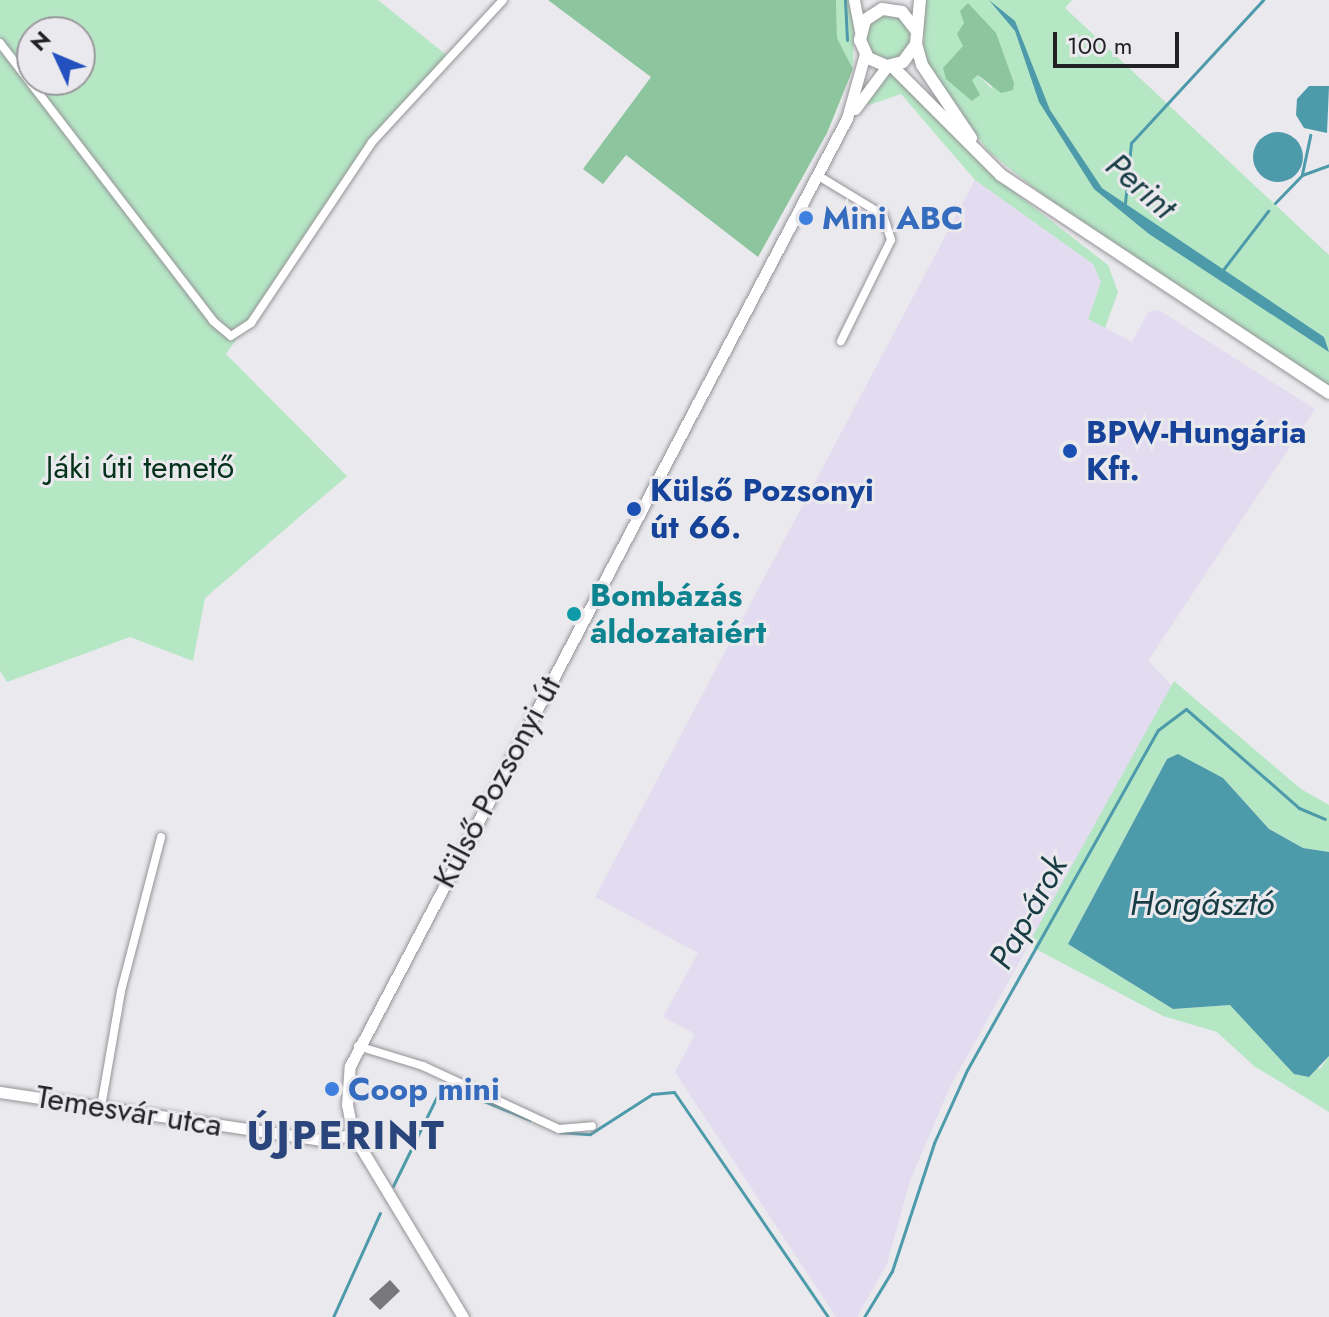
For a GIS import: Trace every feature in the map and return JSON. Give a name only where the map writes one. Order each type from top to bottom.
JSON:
[{"type":"main road","points":[[835,139],[865,54],[854,0]]},
{"type":"main road","points":[[875,0],[910,19],[927,74],[958,121],[1021,189]]},
{"type":"main road","points":[[860,30],[872,13],[889,9],[903,0]]},
{"type":"main road","points":[[835,139],[890,66],[907,59],[916,39],[920,0]]},
{"type":"main road","points":[[865,54],[890,66],[979,156],[1021,189],[1329,393]]},
{"type":"main road","name":"Külső Pozsonyi út","points":[[353,1135],[347,1085],[358,1046],[835,139]]},
{"type":"main road","name":"Temesvár utca","points":[[0,1092],[320,1140],[353,1135]]},
{"type":"main road","points":[[353,1135],[463,1317]]},
{"type":"street","points":[[0,43],[213,321],[231,336],[245,331],[379,134],[503,0]]},
{"type":"street","points":[[817,175],[883,215],[891,240],[841,341]]},
{"type":"street","points":[[101,1107],[121,991],[161,837]]},
{"type":"street","points":[[358,1046],[423,1066],[559,1129],[592,1126]]},
{"type":"shaded area","name":"BPW-Hungária Kft.","points":[[975,180],[1096,266],[1101,282],[1088,319],[1132,342],[1148,312],[1159,310],[1315,409],[1148,661],[1172,686],[949,1089],[910,1181],[887,1264],[857,1317],[836,1317],[675,1072],[695,1034],[663,1017],[698,953],[595,897]]},
{"type":"green space","name":"Jáki úti temető","points":[[0,0],[378,0],[449,57],[392,117],[226,354],[347,476],[205,598],[193,661],[130,637],[7,682],[0,671]]},
{"type":"green space","points":[[548,0],[836,0],[837,38],[853,69],[827,133],[758,257],[626,155],[603,184],[583,169],[651,77]]},
{"type":"green space","points":[[836,0],[849,0],[854,12],[853,69],[837,38]]},
{"type":"green space","points":[[923,0],[1072,0],[1065,8],[1329,255],[1329,387],[1080,225],[988,151],[924,62]],"holes":[[[964,23],[993,90],[978,75],[972,80],[973,101],[961,87]]]},
{"type":"green space","points":[[968,3],[996,33],[1014,83],[1013,90],[1001,93],[978,75],[972,80],[980,95],[972,101],[946,79],[943,68],[963,46],[957,34],[964,23],[960,11]]},
{"type":"green space","points":[[889,15],[906,21],[912,38],[906,55],[889,61],[872,55],[866,38],[872,21]]},
{"type":"green space","points":[[887,71],[896,72],[991,174],[1108,265],[1118,292],[1105,328],[1088,319],[1101,282],[1093,264],[975,180],[901,94],[869,105],[861,100]]},
{"type":"green space","points":[[1174,681],[1301,789],[1329,805],[1329,852],[1303,848],[1269,829],[1223,778],[1167,759],[1068,944],[1173,1009],[1230,1005],[1320,1069],[1329,1056],[1329,1112],[1254,1066],[1217,1032],[1163,1016],[1028,945]]},
{"type":"water","points":[[989,0],[1015,21],[1050,110],[1102,188],[1324,337],[1329,352],[1149,234],[1094,189],[1039,102],[1015,31]]},
{"type":"water","points":[[1309,86],[1329,86],[1327,133],[1304,128],[1296,115],[1297,99]]},
{"type":"water","points":[[1278,132],[1296,139],[1303,157],[1296,175],[1278,182],[1260,175],[1253,157],[1260,139]]},
{"type":"water","name":"Horgásztó","points":[[1178,754],[1223,778],[1269,829],[1303,848],[1329,852],[1329,1056],[1309,1077],[1294,1074],[1230,1005],[1173,1009],[1068,944],[1167,759]]},
{"type":"building","points":[[390,1280],[400,1291],[380,1310],[369,1299]]},
{"type":"waterway","points":[[845,0],[847,40]]},
{"type":"waterway","name":"Perint","points":[[1125,203],[1131,143],[1263,0]]},
{"type":"waterway","points":[[1302,174],[1310,135]]},
{"type":"waterway","points":[[1275,203],[1302,175],[1329,165]]},
{"type":"waterway","points":[[1222,271],[1268,211]]},
{"type":"waterway","name":"Pap-árok","points":[[864,1317],[892,1271],[934,1143],[967,1070],[1158,730],[1186,709],[1299,808],[1325,819]]},
{"type":"waterway","name":"Pap-árok","points":[[393,1186],[443,1084],[530,1120]]},
{"type":"waterway","name":"Pap-árok","points":[[559,1132],[590,1134],[652,1094],[674,1092],[828,1317]]},
{"type":"waterway","name":"Pap-árok","points":[[333,1317],[380,1213]]},
{"type":"place","name":"Mini ABC","points":[[806,218]]},
{"type":"place","name":"BPW-Hungária Kft.","points":[[1070,451]]},
{"type":"place","name":"Külső Pozsonyi út 66.","points":[[634,509]]},
{"type":"place","name":"Bombázás áldozataiért","points":[[574,614]]},
{"type":"place","name":"Coop mini","points":[[332,1089]]},
{"type":"district","name":"ÚJPERINT","points":[[346,1135]]}]
